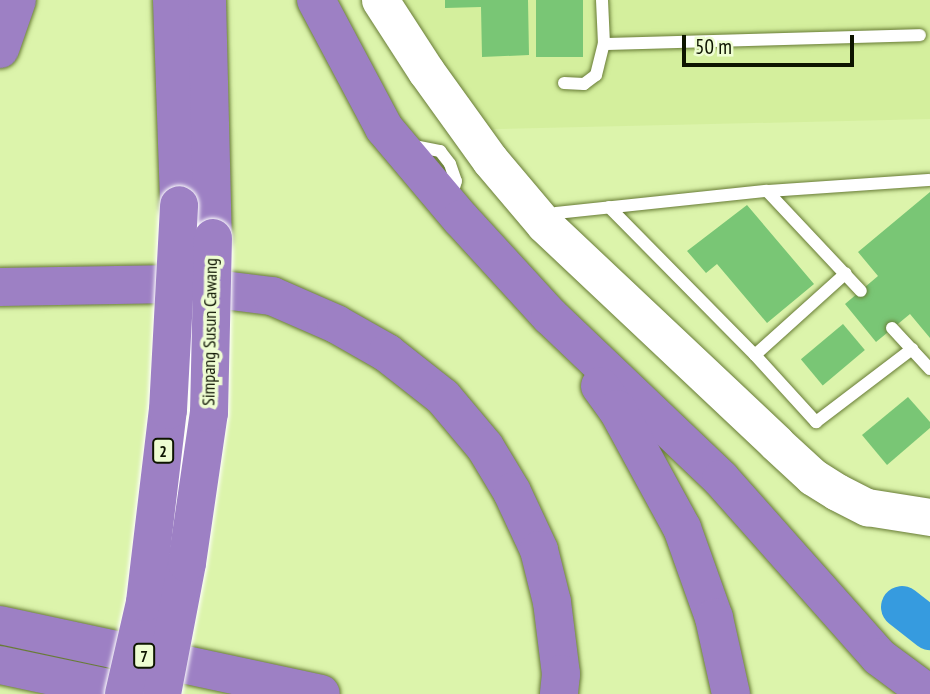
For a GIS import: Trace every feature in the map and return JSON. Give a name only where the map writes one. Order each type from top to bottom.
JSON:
[{"type":"highway","points":[[0,48],[17,0]]},
{"type":"highway","name":"Simpang Susun Cawang","points":[[124,694],[145,602],[168,410],[179,205],[172,0]]},
{"type":"highway","name":"Simpang Susun Cawang","points":[[162,694],[187,563],[209,413],[213,238],[207,0]]},
{"type":"highway","points":[[316,0],[384,128],[449,205],[550,316],[721,480],[879,657],[929,694]]},
{"type":"highway","points":[[0,287],[175,284],[272,296],[336,324],[387,353],[443,397],[485,447],[512,492],[539,550],[552,602],[560,684]]},
{"type":"highway","points":[[550,316],[617,409],[677,516],[698,567],[714,618],[731,694]]},
{"type":"highway","name":"7","points":[[0,625],[321,694]]},
{"type":"highway","name":"7","points":[[0,665],[136,694]]},
{"type":"street","points":[[380,0],[482,149],[544,224],[813,477],[841,485],[930,500]]},
{"type":"street","points":[[401,0],[503,149],[556,213],[867,507],[930,517]]},
{"type":"lane","points":[[564,83],[584,84],[596,75],[604,44],[602,0]]},
{"type":"lane","points":[[604,44],[920,35]]},
{"type":"lane","points":[[556,213],[767,191],[930,180]]},
{"type":"lane","points":[[767,191],[861,291]]},
{"type":"lane","points":[[609,207],[755,355],[816,422],[912,349]]},
{"type":"lane","points":[[755,355],[846,273]]},
{"type":"lane","points":[[892,328],[930,369]]},
{"type":"shaded area","points":[[374,0],[930,0],[930,119],[458,130]]},
{"type":"building","points":[[445,0],[528,0],[529,55],[482,57],[481,7],[445,8]]},
{"type":"building","points":[[536,0],[583,0],[583,57],[536,57]]},
{"type":"building","points":[[930,192],[930,338],[910,314],[876,342],[845,304],[878,276],[858,252]]},
{"type":"building","points":[[747,205],[814,284],[767,323],[717,264],[706,273],[687,251]]},
{"type":"building","points":[[843,324],[865,350],[823,385],[801,359]]},
{"type":"building","points":[[908,397],[930,422],[930,428],[887,465],[862,435]]},
{"type":"waterway","points":[[902,607],[930,629]]}]
